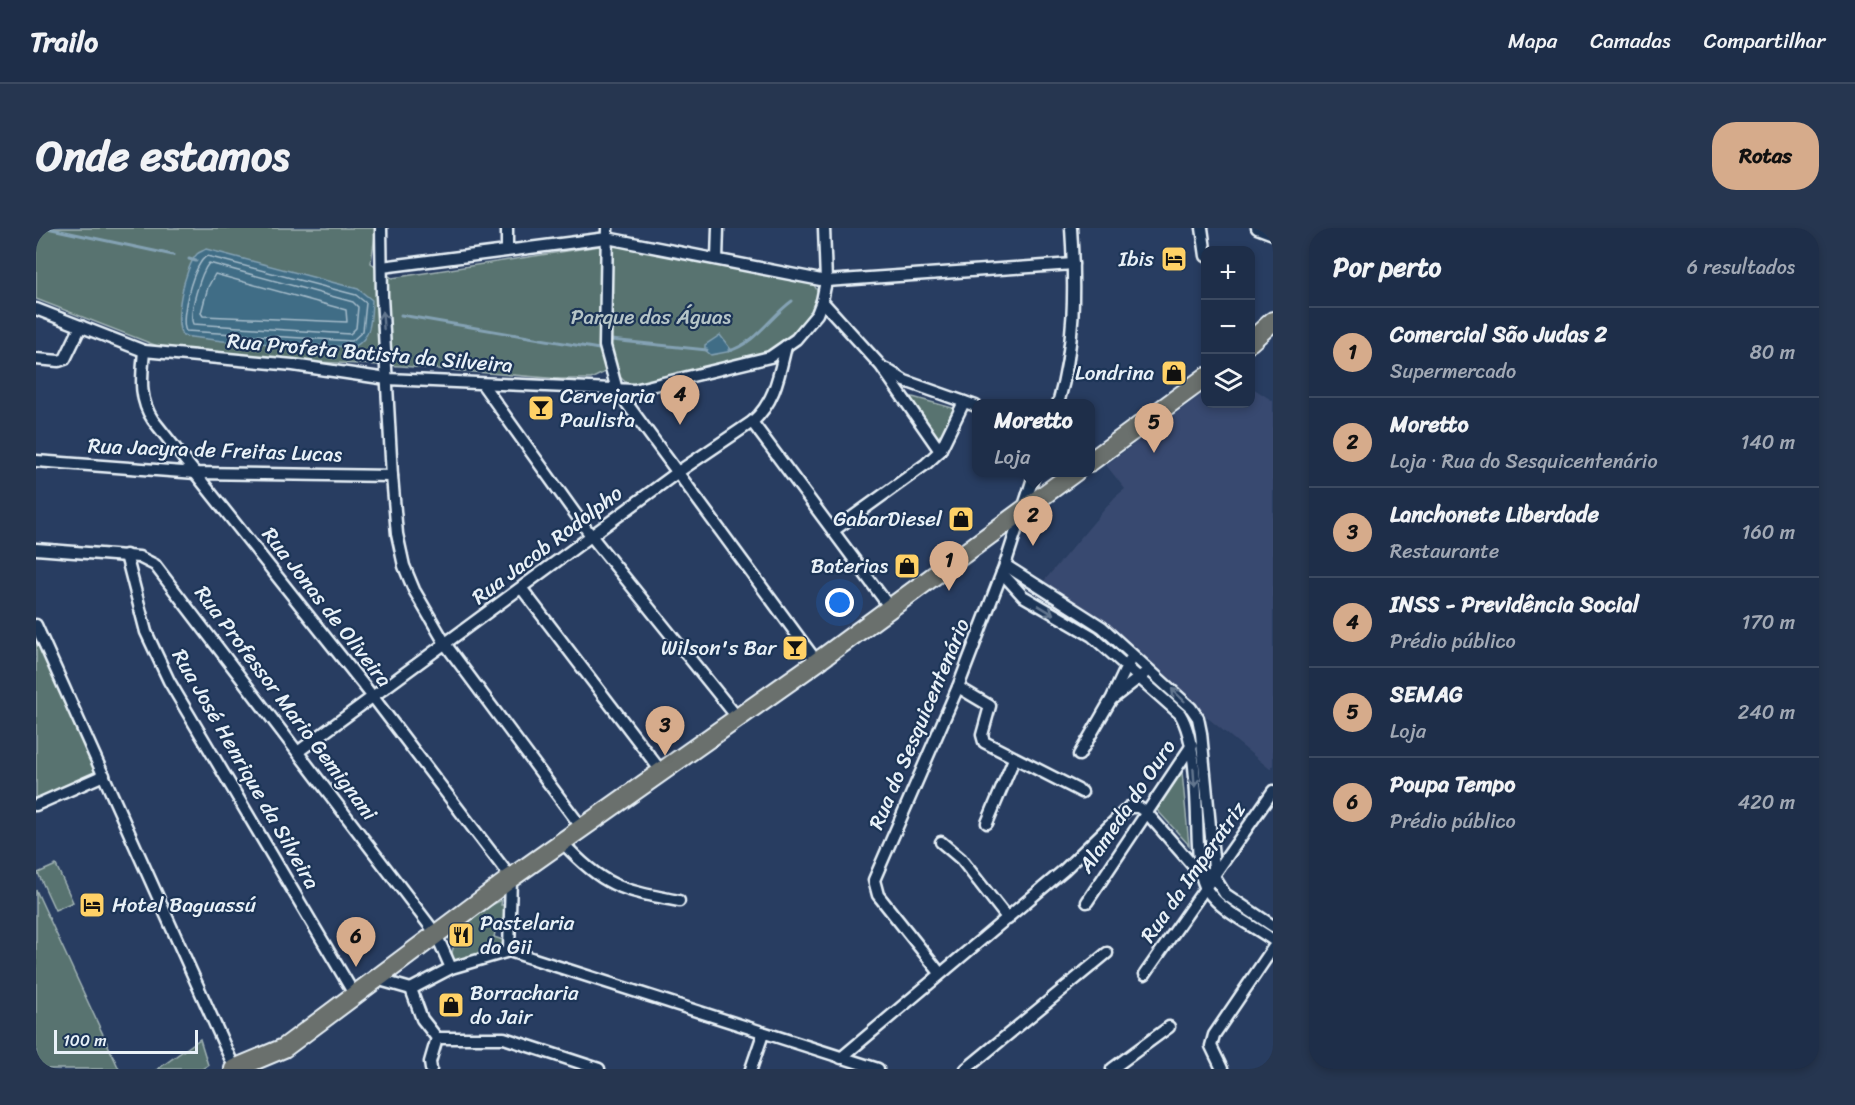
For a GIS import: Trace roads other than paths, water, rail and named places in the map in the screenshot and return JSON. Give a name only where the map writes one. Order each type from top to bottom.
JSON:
[{"type":"main road","points":[[1255,338],[1273,321]]},
{"type":"main road","points":[[1095,458],[1201,380]]},
{"type":"main road","points":[[235,1069],[279,1051],[511,878],[891,609],[1068,477]]},
{"type":"main road","points":[[266,1069],[279,1051]]},
{"type":"street","points":[[381,228],[392,476],[397,534],[404,566],[414,590],[446,645],[582,828]]},
{"type":"street","points":[[507,228],[507,249]]},
{"type":"street","points":[[717,259],[718,228]]},
{"type":"street","points":[[824,228],[826,281],[822,301],[881,366],[940,451]]},
{"type":"street","points":[[1202,228],[1205,246]]},
{"type":"street","points":[[1257,228],[1273,234]]},
{"type":"street","points":[[1059,399],[1066,377],[1073,326],[1074,229]]},
{"type":"street","points":[[382,267],[607,233],[717,259],[826,281],[1073,264]]},
{"type":"street","points":[[607,233],[605,346],[617,390],[817,662]]},
{"type":"street","name":"Rua Profeta Batista da Silveira","points":[[36,309],[144,351],[293,365],[387,379],[634,390],[770,357],[786,346],[811,321],[822,301]]},
{"type":"street","points":[[36,359],[59,361],[65,359],[81,326]]},
{"type":"street","name":"Rua Jacob Rodolpho","points":[[299,752],[678,472],[752,422],[772,399],[786,346]]},
{"type":"street","name":"Rua Jonas de Oliveira","points":[[144,351],[141,380],[144,408],[373,697],[511,878]]},
{"type":"street","points":[[881,366],[905,381],[972,405]]},
{"type":"street","points":[[483,385],[592,537],[737,717]]},
{"type":"street","points":[[833,531],[926,464],[940,451],[964,402]]},
{"type":"street","points":[[752,422],[891,609]]},
{"type":"street","name":"Rua Jacyra de Freitas Lucas","points":[[36,461],[196,473],[392,476]]},
{"type":"street","name":"Rua do Sesquicentenário","points":[[939,974],[878,895],[874,880],[958,687],[1003,569],[1033,477]]},
{"type":"street","name":"Rua Professor Mario Gemignani","points":[[36,549],[126,555],[145,558],[155,565],[436,934],[451,968]]},
{"type":"street","name":"Rua José Henrique da Silveira","points":[[126,555],[146,632],[169,681],[354,994]]},
{"type":"street","points":[[1003,569],[1102,627],[1191,708],[1198,718],[1201,733],[1214,875],[1225,894],[1273,926]]},
{"type":"street","points":[[1003,569],[1023,596],[1092,636],[1127,664],[1180,714],[1188,726],[1191,745],[1201,875],[1206,888],[1227,909],[1273,940]]},
{"type":"street","points":[[522,589],[661,771]]},
{"type":"street","points":[[36,625],[235,1069]]},
{"type":"street","points":[[1079,755],[1112,699],[1127,664],[1135,655]]},
{"type":"street","points":[[1112,699],[1150,669]]},
{"type":"street","points":[[958,687],[990,706],[982,735],[984,742],[1082,792]]},
{"type":"street","name":"Alameda do Ouro","points":[[1087,902],[1201,733]]},
{"type":"street","points":[[987,823],[1014,759]]},
{"type":"street","points":[[36,805],[104,775]]},
{"type":"street","name":"Rua da Imperatriz","points":[[1144,974],[1273,791]]},
{"type":"street","points":[[841,1058],[939,974],[1008,919],[1130,807],[1138,807],[1146,812],[1201,875],[1214,875]]},
{"type":"street","points":[[562,842],[585,867],[605,881],[628,890],[679,901]]},
{"type":"street","points":[[941,842],[961,859],[1008,919]]},
{"type":"street","points":[[509,951],[511,878]]},
{"type":"street","points":[[1222,1069],[1211,1046],[1214,1035],[1273,948]]},
{"type":"street","points":[[376,979],[411,989],[451,968],[509,951],[878,1069]]},
{"type":"street","points":[[966,1069],[1107,953]]},
{"type":"street","points":[[411,989],[422,1018],[437,1038]]},
{"type":"street","points":[[1112,1069],[1169,1027]]},
{"type":"street","points":[[752,1069],[763,1034]]},
{"type":"street","points":[[431,1069],[430,1062],[437,1038]]},
{"type":"street","points":[[437,1038],[504,1038],[599,1069]]},
{"type":"water","points":[[206,249],[358,289],[372,300],[371,321],[364,339],[354,347],[231,342],[183,336],[180,329],[179,308],[184,282],[197,254]]},
{"type":"water","points":[[720,335],[732,351],[711,355],[705,350],[705,345]]},
{"type":"waterway","points":[[47,228],[173,255]]},
{"type":"waterway","points":[[189,259],[196,261]]},
{"type":"waterway","points":[[729,351],[755,336],[792,301]]},
{"type":"waterway","points":[[401,315],[599,349]]},
{"type":"waterway","points":[[611,340],[707,350]]},
{"type":"place","name":"Ibis","points":[[1174,259]]},
{"type":"place","name":"Londrina","points":[[1174,373]]},
{"type":"place","name":"Cervejaria Paulista","points":[[541,408]]},
{"type":"place","name":"INSS - Previdência Social","points":[[680,425]]},
{"type":"place","name":"SEMAG","points":[[1154,453]]},
{"type":"place","name":"GabarDiesel","points":[[961,519]]},
{"type":"place","name":"Moretto","points":[[1033,546]]},
{"type":"place","name":"Baterias","points":[[907,566]]},
{"type":"place","name":"Comercial São Judas 2","points":[[949,591]]},
{"type":"place","name":"Wilson's Bar","points":[[795,648]]},
{"type":"place","name":"Lanchonete Liberdade","points":[[665,756]]},
{"type":"place","name":"Hotel Baguassú","points":[[92,905]]},
{"type":"place","name":"Pastelaria da Gii","points":[[461,935]]},
{"type":"place","name":"Poupa Tempo","points":[[356,967]]},
{"type":"place","name":"Borracharia do Jair","points":[[451,1005]]},
{"type":"park label","name":"Parque das Águas","points":[[651,317]]}]
